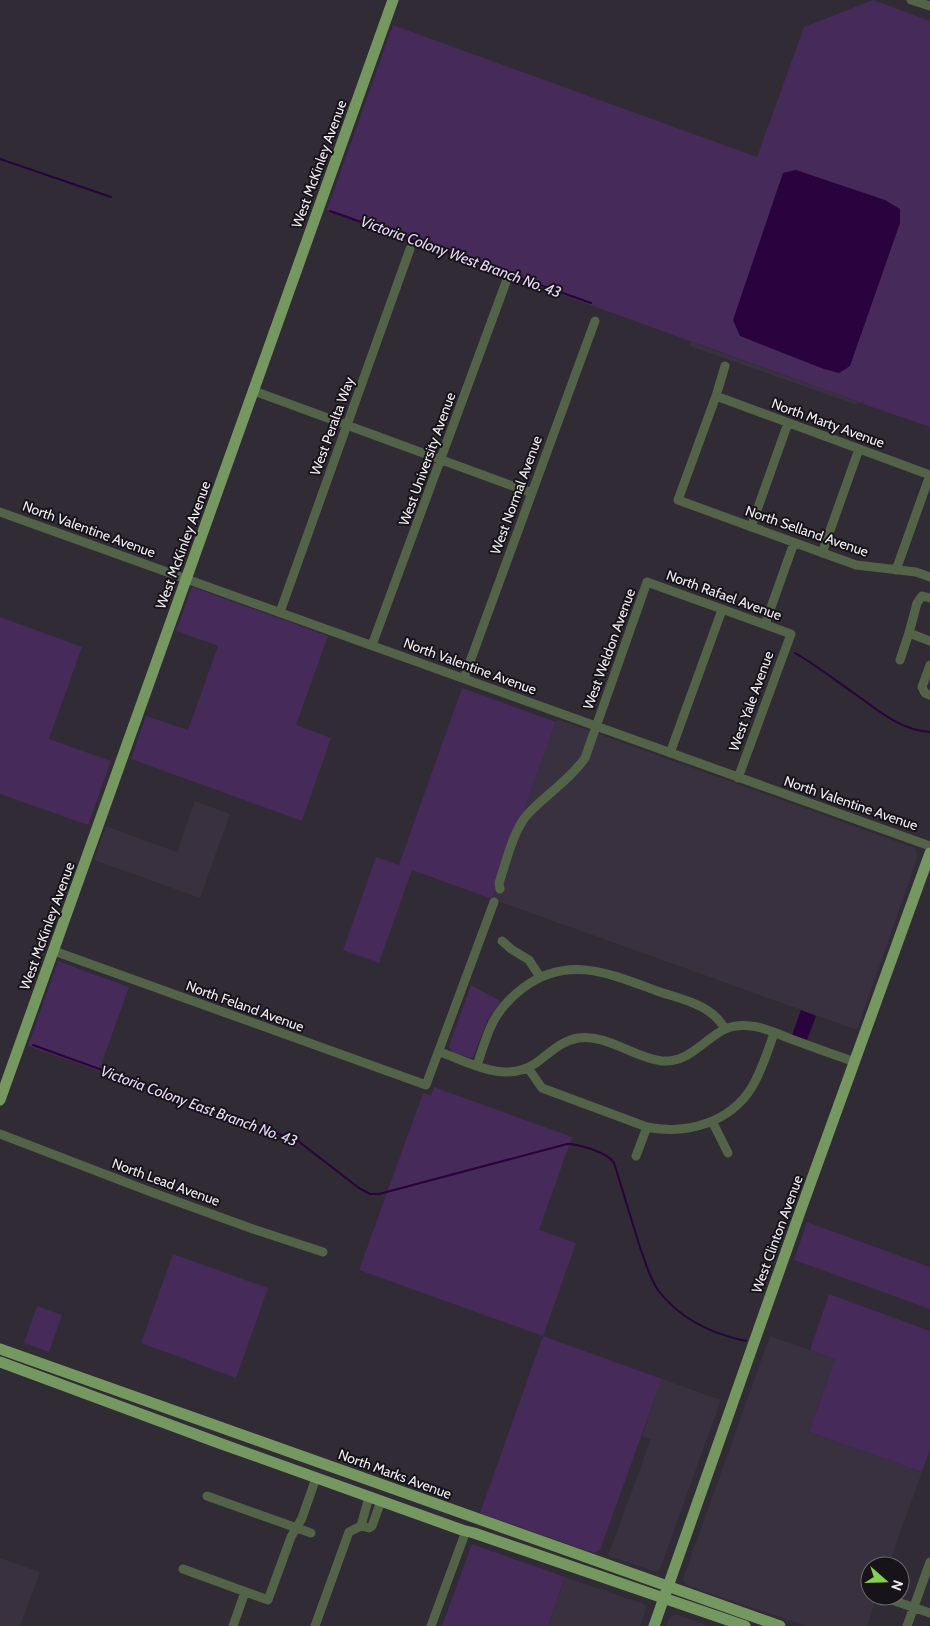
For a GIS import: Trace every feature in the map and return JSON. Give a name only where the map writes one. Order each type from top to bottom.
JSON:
[{"type":"main road","name":"West McKinley Avenue","points":[[0,1100],[394,0]]},
{"type":"main road","name":"West Clinton Avenue","points":[[654,1626],[800,1212],[930,854]]},
{"type":"main road","name":"North Marks Avenue","points":[[0,1349],[295,1454],[666,1593],[745,1626]]},
{"type":"main road","name":"North Marks Avenue","points":[[0,1362],[466,1531],[780,1626]]},
{"type":"main road","points":[[114,1404],[119,1401],[127,1401],[179,1413]]},
{"type":"main road","points":[[289,1468],[295,1454]]},
{"type":"street","points":[[911,0],[930,6]]},
{"type":"street","name":"West Peralta Way","points":[[280,612],[410,249]]},
{"type":"street","name":"West University Avenue","points":[[372,645],[506,282]]},
{"type":"street","name":"West Normal Avenue","points":[[464,678],[595,321]]},
{"type":"street","points":[[716,396],[725,366]]},
{"type":"street","points":[[254,391],[532,493]]},
{"type":"street","name":"North Marty Avenue","points":[[716,396],[930,475]]},
{"type":"street","name":"North Selland Avenue","points":[[716,396],[678,500],[856,565],[916,572],[930,577]]},
{"type":"street","points":[[751,527],[788,423]]},
{"type":"street","points":[[822,553],[859,449]]},
{"type":"street","points":[[896,570],[930,475]]},
{"type":"street","name":"North Valentine Avenue","points":[[0,512],[930,846]]},
{"type":"street","points":[[765,624],[794,543]]},
{"type":"street","name":"North Rafael Avenue","points":[[647,582],[791,634]]},
{"type":"street","name":"West Weldon Avenue","points":[[500,888],[499,883],[516,836],[526,817],[575,772],[584,758],[647,582]]},
{"type":"street","points":[[900,660],[917,603],[922,596],[930,598]]},
{"type":"street","points":[[670,753],[722,610]]},
{"type":"street","points":[[909,633],[930,641]]},
{"type":"street","name":"West Yale Avenue","points":[[738,778],[791,634]]},
{"type":"street","points":[[930,665],[922,687],[925,693],[930,695]]},
{"type":"street","points":[[494,902],[440,1052],[503,1073],[514,1073],[528,1068],[564,1043],[580,1038],[604,1041],[662,1061],[677,1060],[691,1054],[725,1029],[743,1025],[774,1033],[855,1062]]},
{"type":"street","points":[[502,941],[528,960],[540,977]]},
{"type":"street","name":"North Feland Avenue","points":[[54,951],[427,1085],[440,1052]]},
{"type":"street","points":[[478,1065],[489,1032],[499,1013],[519,990],[540,977],[558,971],[577,969],[611,974],[702,1007],[717,1017],[725,1029]]},
{"type":"street","points":[[528,1068],[542,1088],[647,1127],[675,1130],[712,1121],[736,1105],[751,1089],[762,1068],[774,1033]]},
{"type":"street","points":[[712,1121],[728,1152]]},
{"type":"street","points":[[636,1156],[647,1127]]},
{"type":"street","name":"North Lead Avenue","points":[[0,1134],[151,1192],[323,1252]]},
{"type":"street","points":[[184,1569],[268,1600],[291,1537],[302,1518],[316,1478]]},
{"type":"street","points":[[207,1496],[311,1533]]},
{"type":"street","points":[[361,1526],[369,1497]]},
{"type":"street","points":[[315,1626],[350,1532],[361,1526],[369,1528],[381,1501]]},
{"type":"street","points":[[364,1514],[375,1518]]},
{"type":"street","points":[[432,1626],[466,1531]]},
{"type":"street","points":[[908,1626],[930,1562]]},
{"type":"street","points":[[233,1626],[245,1592]]},
{"type":"street","points":[[908,1606],[930,1613]]},
{"type":"shaded area","points":[[873,0],[930,21],[930,427],[863,404],[864,400],[862,403],[327,210],[393,25],[757,157],[804,27]]},
{"type":"shaded area","points":[[796,170],[885,200],[900,209],[900,223],[850,366],[839,373],[824,369],[740,336],[733,320],[783,173]]},
{"type":"shaded area","points":[[691,342],[862,403],[854,404],[690,346]]},
{"type":"shaded area","points":[[192,587],[328,636],[296,725],[331,738],[302,821],[131,759],[146,716],[188,730],[218,646],[176,631]]},
{"type":"shaded area","points":[[0,617],[82,647],[49,739],[111,761],[88,825],[0,794]]},
{"type":"shaded area","points":[[462,688],[556,722],[492,899],[412,870],[379,963],[343,950],[376,857],[399,865]]},
{"type":"shaded area","points":[[557,719],[915,848],[918,856],[857,1030],[492,899]]},
{"type":"shaded area","points":[[195,801],[230,814],[200,898],[94,860],[106,826],[177,852]]},
{"type":"shaded area","points":[[58,961],[129,987],[99,1071],[28,1046]]},
{"type":"shaded area","points":[[471,985],[501,1001],[487,1021],[474,1055],[471,1058],[452,1052],[449,1046]]},
{"type":"shaded area","points":[[801,1010],[816,1016],[807,1040],[792,1035]]},
{"type":"shaded area","points":[[434,1087],[572,1137],[539,1230],[576,1243],[543,1336],[359,1270],[423,1093],[431,1096]]},
{"type":"shaded area","points":[[807,1222],[930,1267],[930,1309],[794,1260]]},
{"type":"shaded area","points":[[173,1254],[268,1288],[236,1378],[141,1343]]},
{"type":"shaded area","points":[[829,1294],[930,1331],[930,1449],[922,1472],[809,1432],[835,1359],[810,1350]]},
{"type":"shaded area","points":[[37,1306],[62,1315],[49,1352],[24,1343]]},
{"type":"shaded area","points":[[543,1336],[662,1379],[600,1550],[594,1553],[480,1513]]},
{"type":"shaded area","points":[[770,1336],[835,1359],[809,1432],[922,1472],[892,1556],[860,1556],[860,1606],[874,1606],[867,1626],[806,1626],[686,1585],[683,1579]]},
{"type":"shaded area","points":[[662,1379],[721,1400],[660,1569],[657,1572],[608,1556],[651,1439],[642,1436]]},
{"type":"shaded area","points":[[472,1544],[565,1577],[548,1626],[442,1626]]},
{"type":"shaded area","points":[[0,1558],[40,1572],[20,1626],[0,1626]]},
{"type":"shaded area","points":[[565,1577],[644,1604],[646,1609],[640,1626],[548,1626]]},
{"type":"shaded area","points":[[675,1614],[709,1626],[666,1626],[669,1618]]},
{"type":"waterway","name":"Victoria Colony West Branch No. 43","points":[[0,159],[111,197]]},
{"type":"waterway","name":"Victoria Colony West Branch No. 43","points":[[330,211],[591,303]]},
{"type":"waterway","name":"Victoria Colony West Branch No. 43","points":[[795,653],[890,719],[909,728],[930,732]]},
{"type":"waterway","name":"Victoria Colony East Branch No. 43","points":[[33,1045],[298,1141],[359,1188],[370,1194],[379,1194],[567,1144],[586,1147],[606,1156],[614,1163],[652,1280],[666,1300],[686,1317],[697,1323],[721,1334],[746,1341]]}]
